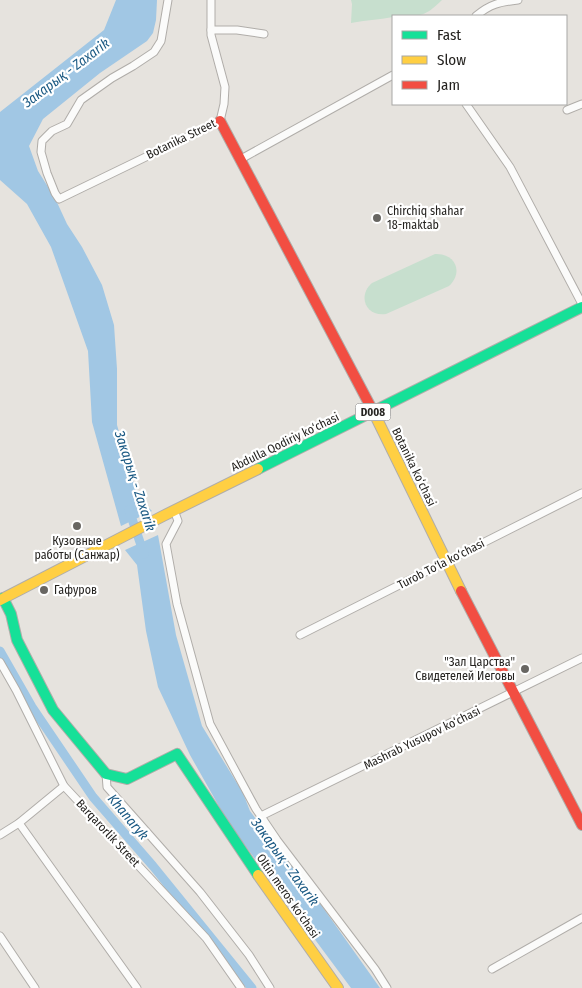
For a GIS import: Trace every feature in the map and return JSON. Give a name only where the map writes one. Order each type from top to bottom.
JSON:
[{"type":"street","name":"Botanika Street","points":[[168,0],[161,41],[154,52],[81,100],[67,124],[52,131],[42,141],[41,152],[43,159],[59,199],[220,121],[225,87],[211,35],[211,0]]},
{"type":"street","points":[[477,15],[497,3],[518,0]]},
{"type":"street","points":[[211,30],[236,30],[264,34]]},
{"type":"street","points":[[241,159],[392,76]]},
{"type":"street","points":[[567,110],[582,104]]},
{"type":"street","points":[[467,105],[510,167],[582,305]]},
{"type":"street","name":"Botanika ko‘chasi","points":[[220,121],[374,412],[446,561],[582,826]]},
{"type":"street","name":"Abdulla Qodiriy ko‘chasi","points":[[2,599],[174,510],[374,412],[582,305]]},
{"type":"street","name":"Turob To‘la ko‘chasi","points":[[300,635],[582,493]]},
{"type":"street","points":[[174,510],[178,521],[166,544],[176,604],[210,724],[256,809],[277,840],[375,969],[387,988]]},
{"type":"street","points":[[2,599],[11,614],[17,640],[53,710],[106,774],[107,787],[200,892],[249,955],[270,988]]},
{"type":"street","name":"Mashrab Yusupov ko‘chasi","points":[[261,816],[582,658]]},
{"type":"street","name":"Barqarorlik Street","points":[[0,662],[64,786],[206,938],[241,988]]},
{"type":"street","name":"Oltin meros ko‘chasi","points":[[106,774],[127,779],[178,754],[269,892],[338,988]]},
{"type":"street","points":[[0,835],[20,824],[64,786]]},
{"type":"street","points":[[20,824],[137,988]]},
{"type":"street","points":[[492,969],[582,918]]},
{"type":"street","points":[[0,936],[35,988]]},
{"type":"green space","points":[[351,0],[442,0],[430,11],[420,15],[392,15],[392,17],[388,18],[351,23]]},
{"type":"green space","points":[[435,254],[448,257],[455,264],[456,275],[454,281],[449,286],[386,314],[379,314],[369,309],[366,304],[365,294],[367,288],[372,283]]},
{"type":"water","points":[[116,0],[157,0],[153,33],[147,41],[100,73],[43,119],[29,146],[38,171],[55,198],[67,224],[82,247],[102,285],[114,325],[117,369],[117,425],[138,497],[152,511],[121,526],[92,422],[88,351],[51,247],[27,204],[0,180],[0,112],[104,30]]},
{"type":"water","points":[[158,535],[176,635],[202,726],[243,793],[250,811],[319,902],[380,988],[351,988],[229,824],[190,755],[158,687],[146,631],[137,565],[125,550]]},
{"type":"waterway","name":"Закарық - Zaxarik","points":[[129,510],[144,554]]},
{"type":"waterway","name":"Khanaryk","points":[[0,651],[32,707],[93,797],[153,866],[252,988]]},
{"type":"traffic: fast","points":[[258,469],[582,307]]},
{"type":"traffic: fast","points":[[3,598],[11,614],[17,640],[53,710],[106,774],[127,779],[177,754],[258,875]]},
{"type":"traffic: slow","points":[[374,413],[461,591]]},
{"type":"traffic: slow","points":[[0,600],[258,469]]},
{"type":"traffic: slow","points":[[258,875],[338,988]]},
{"type":"traffic: jam","points":[[220,121],[374,413]]},
{"type":"traffic: jam","points":[[461,591],[582,825]]},
{"type":"place","name":"Chirchiq shahar 18-maktab","points":[[377,218]]},
{"type":"place","name":"Кузовные работы (Санжар)","points":[[77,526]]},
{"type":"place","name":"Гафуров","points":[[44,590]]},
{"type":"place","name":"\"Зал Царства\" Свидетелей Иеговы","points":[[525,669]]}]
